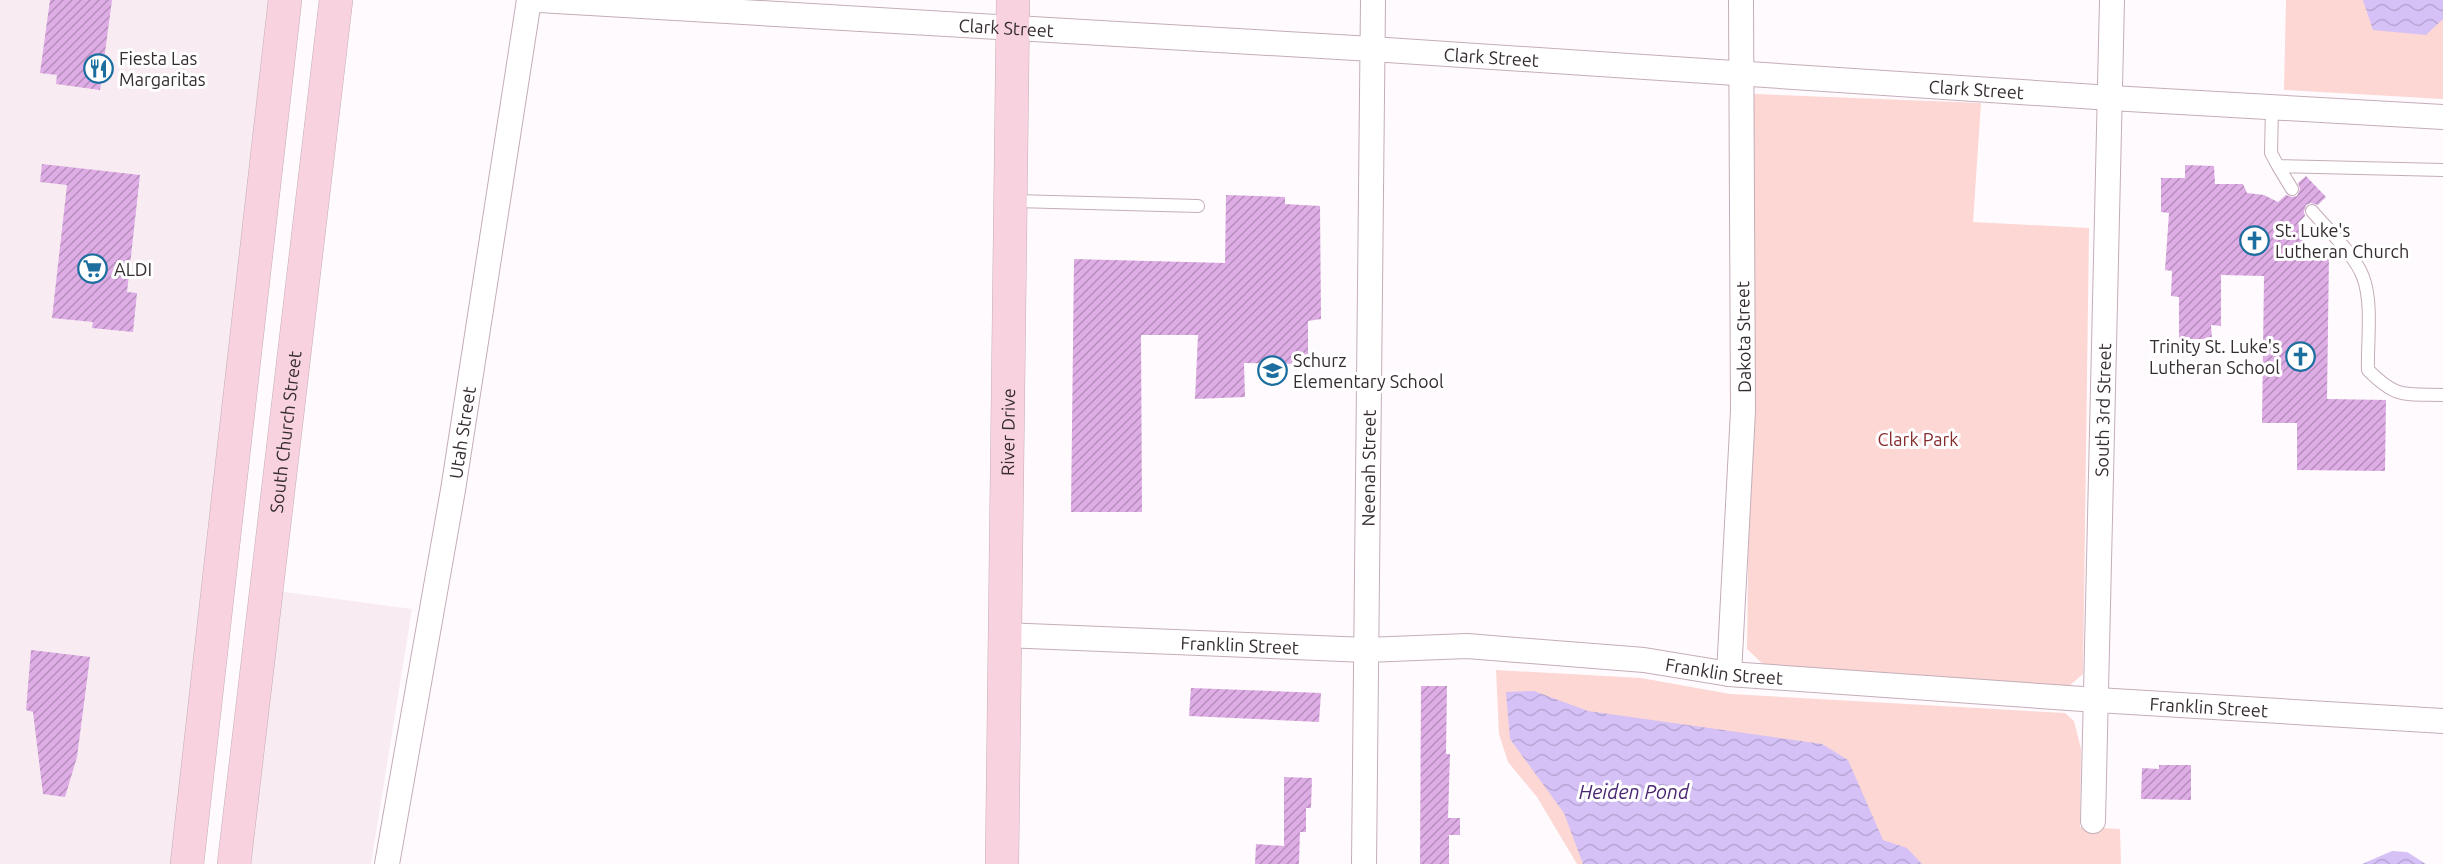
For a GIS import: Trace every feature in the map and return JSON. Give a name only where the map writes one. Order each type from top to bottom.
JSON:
[{"type":"main road","points":[[187,864],[285,0]]},
{"type":"main road","name":"South Church Street","points":[[234,864],[336,0]]},
{"type":"main road","name":"River Drive","points":[[1002,864],[1013,14]]},
{"type":"street","name":"Utah Street","points":[[387,864],[453,490],[529,0]]},
{"type":"street","name":"Clark Street","points":[[539,0],[1013,14],[1372,49],[2111,98],[2443,117]]},
{"type":"street","name":"Neenah Street","points":[[1364,864],[1373,0]]},
{"type":"street","name":"Dakota Street","points":[[1728,674],[1743,411],[1741,0]]},
{"type":"street","name":"South 3rd Street","points":[[2093,821],[2112,0]]},
{"type":"street","name":"Franklin Street","points":[[1006,635],[1366,650],[1467,646],[1644,660],[1728,674],[2443,721]]},
{"type":"lane","points":[[2272,107],[2271,153],[2292,189]]},
{"type":"lane","points":[[2278,166],[2443,170]]},
{"type":"lane","points":[[1011,201],[1198,206]]},
{"type":"lane","points":[[2312,210],[2350,256],[2363,276],[2367,295],[2368,370],[2384,386],[2399,394],[2443,395]]},
{"type":"shaded area","points":[[0,0],[269,0],[172,864],[0,864]]},
{"type":"shaded area","points":[[277,591],[412,609],[371,864],[246,864]]},
{"type":"green space","points":[[2286,0],[2443,0],[2443,99],[2284,90]]},
{"type":"green space","name":"Clark Park","points":[[1754,94],[1981,103],[1973,222],[2089,228],[2083,674],[2069,686],[1766,667],[1747,649]]},
{"type":"green space","points":[[1496,670],[1641,678],[1730,694],[2065,713],[2074,721],[2081,749],[2080,827],[2120,829],[2121,864],[1577,864],[1537,797],[1508,762],[1499,734]]},
{"type":"water","points":[[2363,0],[2443,0],[2443,19],[2426,35],[2373,30]]},
{"type":"water","name":"Heiden Pond","points":[[1534,691],[1588,711],[1822,744],[1848,760],[1883,840],[1907,848],[1922,864],[1583,864],[1564,813],[1510,739],[1506,692]]},
{"type":"water","points":[[2392,851],[2407,852],[2426,864],[2362,864]]},
{"type":"building","points":[[50,0],[112,0],[100,90],[56,84],[57,75],[40,73]]},
{"type":"building","points":[[42,164],[140,175],[127,292],[137,293],[133,332],[92,328],[93,322],[52,318],[67,185],[40,182]]},
{"type":"building","points":[[2185,165],[2214,166],[2215,184],[2243,184],[2247,193],[2264,195],[2278,202],[2286,195],[2297,196],[2300,189],[2298,183],[2306,176],[2326,197],[2318,205],[2311,203],[2306,205],[2305,216],[2298,223],[2306,255],[2329,255],[2327,399],[2386,400],[2385,471],[2297,470],[2297,423],[2262,423],[2264,276],[2221,275],[2221,326],[2211,325],[2212,339],[2179,339],[2179,297],[2171,296],[2172,271],[2165,270],[2169,213],[2161,212],[2161,178],[2185,178]]},
{"type":"building","points":[[1226,195],[1285,197],[1285,204],[1320,206],[1321,319],[1308,321],[1308,364],[1244,363],[1245,397],[1195,399],[1198,335],[1141,335],[1142,512],[1071,512],[1074,259],[1225,263]]},
{"type":"building","points":[[31,650],[90,657],[77,757],[65,797],[43,794],[33,712],[26,710]]},
{"type":"building","points":[[1421,686],[1447,686],[1446,754],[1450,754],[1448,818],[1460,818],[1460,835],[1449,835],[1449,864],[1420,864]]},
{"type":"building","points":[[1191,688],[1321,693],[1319,722],[1189,716]]},
{"type":"building","points":[[2159,765],[2191,765],[2191,800],[2141,799],[2142,768],[2159,769]]},
{"type":"building","points":[[1284,777],[1312,778],[1311,808],[1306,808],[1306,832],[1300,832],[1299,864],[1255,864],[1256,844],[1284,846]]},
{"type":"place","name":"Fiesta Las Margaritas","points":[[98,68]]},
{"type":"place","name":"St. Luke's Lutheran Church","points":[[2254,240]]},
{"type":"place","name":"ALDI","points":[[93,269]]},
{"type":"place","name":"Trinity St. Luke's Lutheran School","points":[[2301,356]]},
{"type":"place","name":"Schurz Elementary School","points":[[1272,370]]}]
